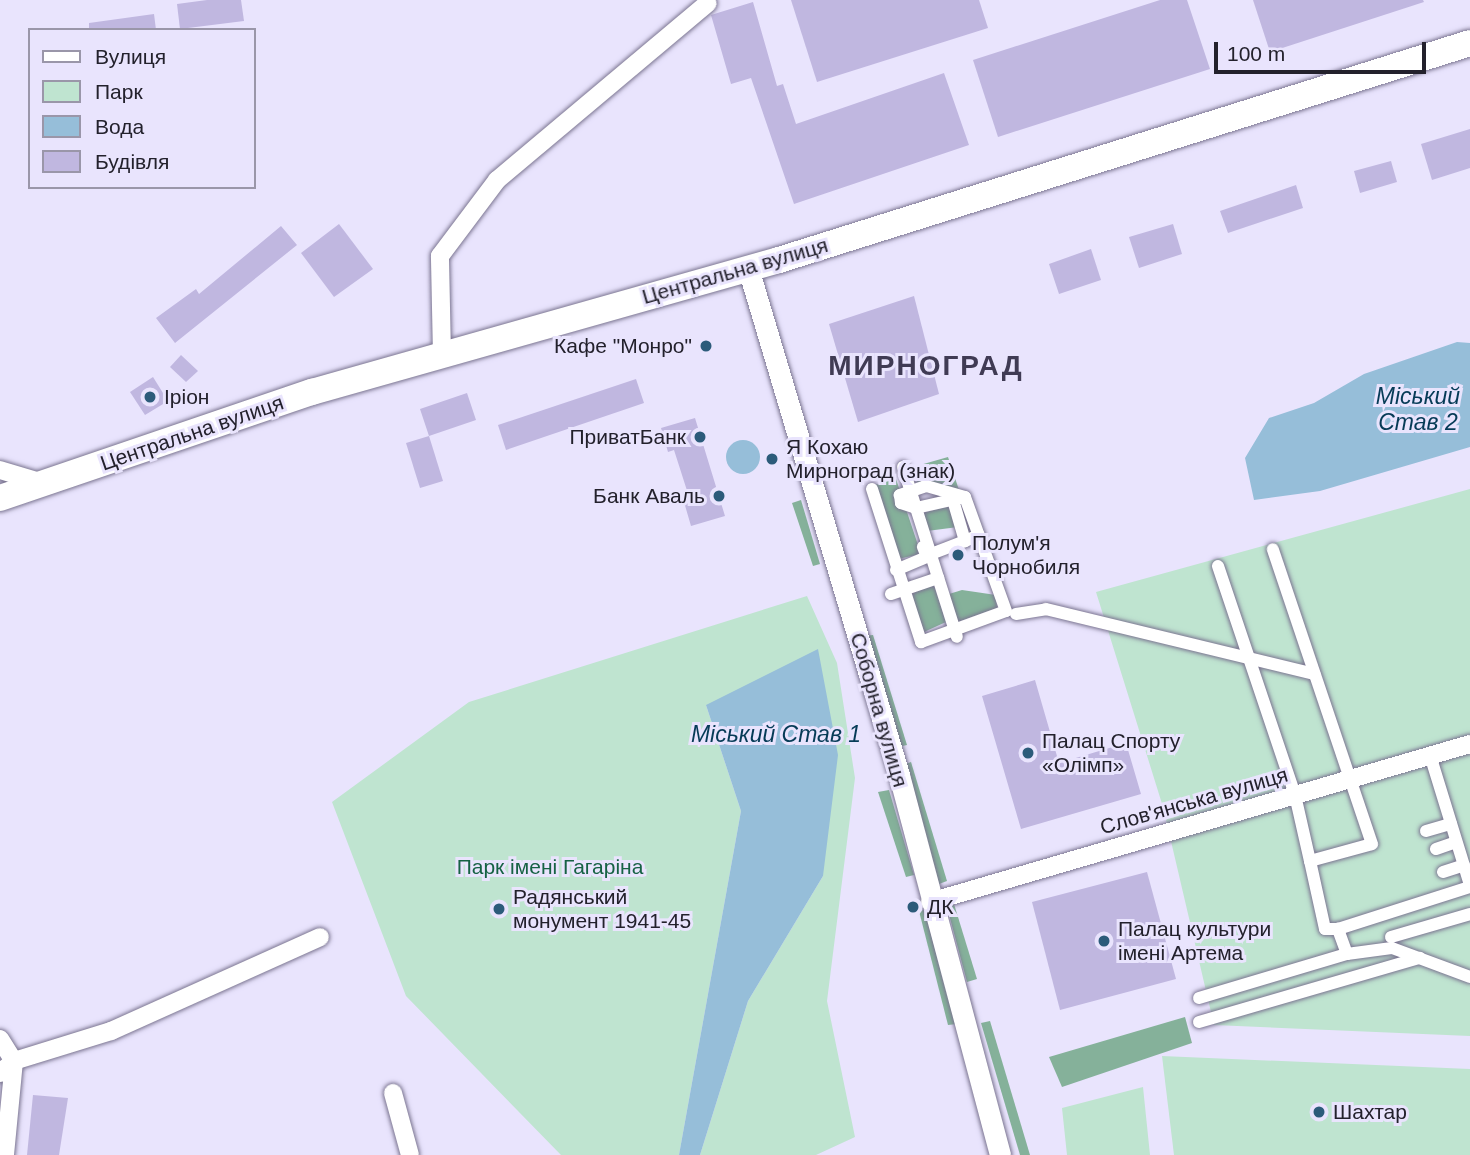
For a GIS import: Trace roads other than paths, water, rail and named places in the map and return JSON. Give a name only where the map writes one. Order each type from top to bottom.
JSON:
[{"type":"main road","name":"Центральна вулиця","points":[[0,498],[312,393],[748,268],[1470,43]]},
{"type":"street","points":[[442,355],[440,256],[497,180],[708,3]]},
{"type":"street","name":"Соборна вулиця","points":[[748,268],[899,775],[930,902],[1000,1155]]},
{"type":"street","points":[[903,467],[957,638]]},
{"type":"street","points":[[0,470],[44,483]]},
{"type":"street","points":[[872,489],[921,642],[1006,611],[979,536],[959,498],[926,486],[905,490],[901,503],[916,508],[959,498]]},
{"type":"street","points":[[959,498],[965,541]]},
{"type":"street","points":[[896,570],[927,557],[918,534],[922,528]]},
{"type":"street","points":[[930,554],[979,536]]},
{"type":"street","points":[[1273,549],[1372,844],[1310,861]]},
{"type":"street","points":[[1218,566],[1295,795],[1325,929],[1338,929],[1470,886],[1430,755]]},
{"type":"street","points":[[891,594],[938,578]]},
{"type":"street","points":[[1016,614],[1046,609],[1314,674]]},
{"type":"street","name":"Слов'янська вулиця","points":[[930,902],[1470,744]]},
{"type":"street","points":[[1426,831],[1451,824]]},
{"type":"street","points":[[1436,849],[1456,842]]},
{"type":"street","points":[[1443,872],[1464,865]]},
{"type":"street","points":[[1387,913],[1392,942]]},
{"type":"street","points":[[1199,998],[1392,942],[1470,914]]},
{"type":"street","points":[[1338,929],[1347,954]]},
{"type":"street","points":[[0,1073],[14,1061],[111,1031],[320,937]]},
{"type":"street","points":[[1392,942],[1420,958],[1470,977]]},
{"type":"street","points":[[1199,1022],[1420,958]]},
{"type":"street","points":[[1312,964],[1320,987]]},
{"type":"street","points":[[1268,977],[1275,1000]]},
{"type":"street","points":[[0,1039],[14,1061],[5,1155]]},
{"type":"street","points":[[393,1093],[410,1155]]},
{"type":"water","name":"Міський Став 2","points":[[1457,342],[1470,343],[1470,447],[1320,491],[1254,500],[1245,458],[1269,418],[1314,403],[1364,374]]},
{"type":"water","points":[[743,440],[755,445],[760,457],[755,469],[743,474],[731,469],[726,457],[731,445]]},
{"type":"water","name":"Міський Став 1","points":[[818,649],[838,755],[823,876],[748,1001],[700,1155],[679,1155],[741,811],[706,705]]},
{"type":"place","name":"Кафе \"Монро\"","points":[[706,346]]},
{"type":"place","name":"Іріон","points":[[150,397]]},
{"type":"place","name":"ПриватБанк","points":[[700,437]]},
{"type":"place","name":"Я Кохаю Мирноград (знак)","points":[[772,459]]},
{"type":"place","name":"Банк Аваль","points":[[719,496]]},
{"type":"place","name":"Полум'я Чорнобиля","points":[[958,555]]},
{"type":"place","name":"Палац Спорту «Олімп»","points":[[1028,753]]},
{"type":"place","name":"ДК","points":[[913,907]]},
{"type":"place","name":"Радянський монумент 1941-45","points":[[499,909]]},
{"type":"place","name":"Палац культури імені Артема","points":[[1104,941]]},
{"type":"place","name":"Шахтар","points":[[1319,1112]]},
{"type":"district","name":"МИРНОГРАД","points":[[926,366]]},
{"type":"park label","name":"Парк імені Гагаріна","points":[[550,867]]}]
